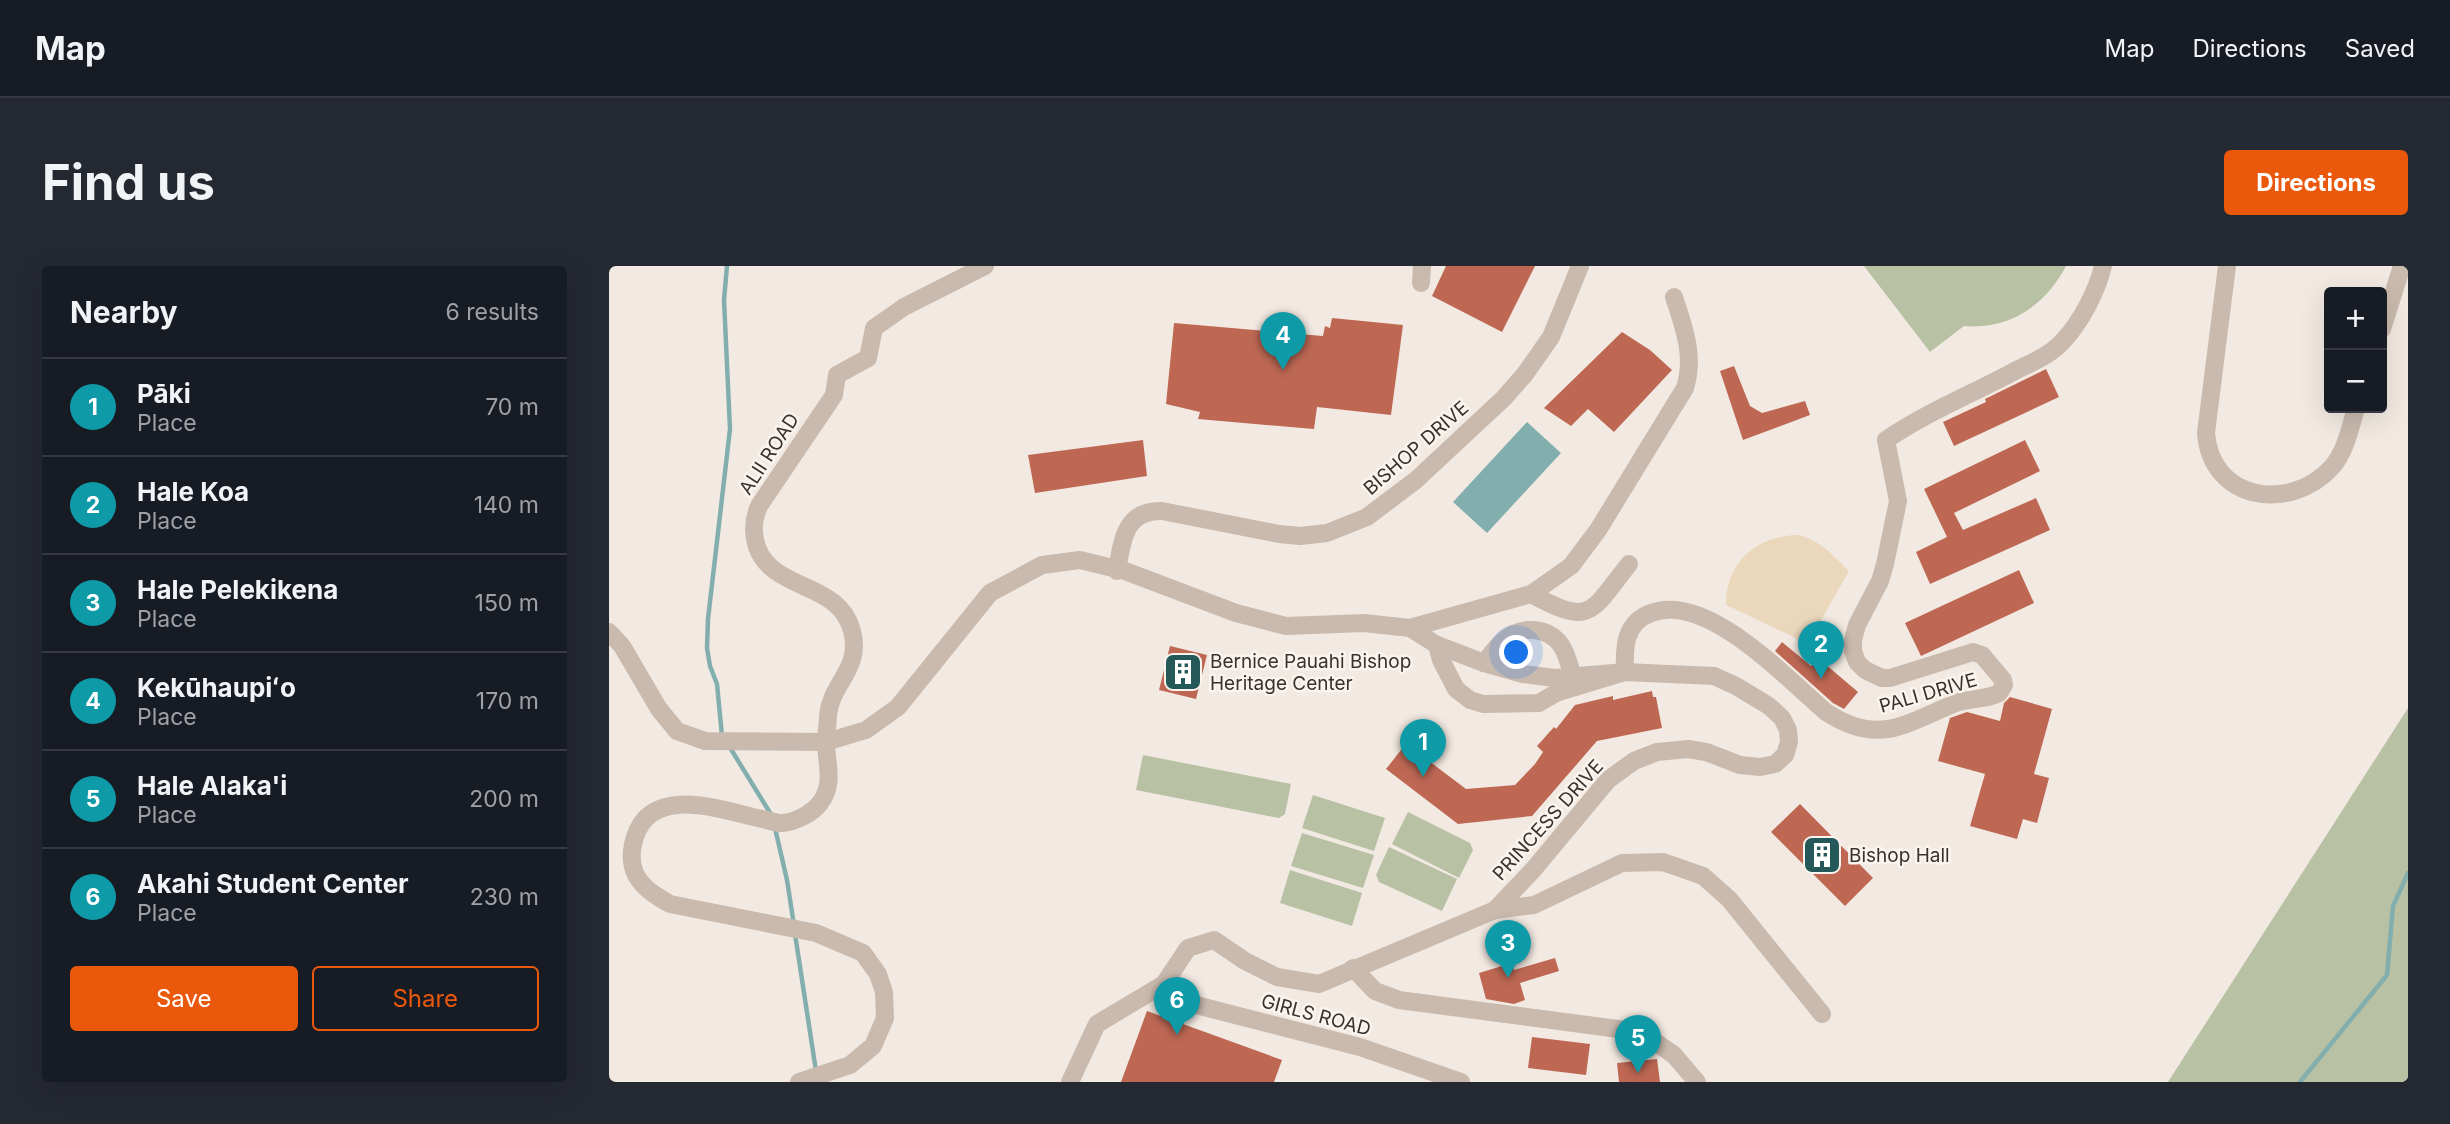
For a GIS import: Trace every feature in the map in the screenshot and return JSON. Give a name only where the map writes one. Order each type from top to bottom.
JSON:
[{"type":"street","name":"ALII ROAD","points":[[826,743],[831,704],[852,665],[855,653],[852,628],[829,598],[771,569],[763,561],[755,540],[755,516],[759,506],[834,395],[837,375],[868,358],[874,328],[904,307],[985,266]]},
{"type":"street","name":"BISHOP DRIVE","points":[[1121,571],[1125,531],[1135,519],[1150,511],[1300,536],[1327,533],[1367,517],[1416,480],[1520,380],[1551,337],[1580,266]]},
{"type":"street","name":"PALI DRIVE","points":[[1625,672],[1626,638],[1630,629],[1654,612],[1682,610],[1722,626],[1826,712],[1857,727],[1877,730],[1904,725],[1958,702],[1999,693],[2004,685],[2003,680],[1982,655],[1973,652],[1889,678],[1874,676],[1857,662],[1853,640],[1857,625],[1880,582],[1898,502],[1886,440],[1919,418],[2050,353],[2064,341],[2078,321],[2096,288],[2103,266]]},
{"type":"street","points":[[2227,266],[2206,433],[2210,457],[2224,477],[2243,489],[2265,494],[2293,492],[2314,482],[2340,457],[2354,413]]},
{"type":"street","points":[[2387,313],[2402,266]]},
{"type":"street","points":[[1410,628],[1531,594],[1561,576],[1589,545],[1685,388],[1690,352],[1674,297]]},
{"type":"street","name":"PRINCESS DRIVE","points":[[609,632],[622,646],[659,709],[677,731],[705,741],[826,743],[866,730],[898,707],[990,593],[1042,565],[1080,560],[1121,571],[1236,613],[1286,625],[1364,622],[1410,628],[1437,645],[1523,674],[1555,678],[1625,672],[1714,676],[1769,706],[1782,718],[1788,730],[1789,743],[1785,755],[1775,764],[1760,767],[1740,765],[1706,752],[1688,749],[1657,752],[1634,761],[1608,780],[1533,870],[1495,910],[1319,984],[1277,977],[1245,961],[1214,940],[1188,948],[1164,984]]},
{"type":"street","points":[[1531,594],[1562,610],[1586,612],[1601,599],[1629,564]]},
{"type":"street","points":[[1484,663],[1503,640],[1517,632],[1534,629],[1550,634],[1562,647],[1573,677]]},
{"type":"street","points":[[1437,645],[1441,660],[1456,690],[1470,700],[1483,704],[1539,703],[1556,693],[1625,672]]},
{"type":"street","points":[[799,1082],[850,1065],[873,1046],[884,1018],[884,992],[878,974],[863,953],[816,933],[670,904],[654,895],[639,881],[631,864],[632,846],[638,830],[650,815],[661,807],[680,803],[782,823],[801,817],[820,804],[831,777],[826,743]]},
{"type":"street","points":[[1495,910],[1534,905],[1622,863],[1663,862],[1703,876],[1728,899],[1822,1014]]},
{"type":"street","points":[[1353,968],[1375,992],[1399,1000],[1641,1032],[1674,1055],[1697,1082]]},
{"type":"street","points":[[1070,1082],[1097,1024],[1164,984]]},
{"type":"street","name":"GIRLS ROAD","points":[[1164,984],[1196,1005],[1360,1047],[1461,1082]]},
{"type":"green space","points":[[1864,266],[2066,266],[2048,293],[2024,312],[1996,324],[1964,326],[1930,352]]},
{"type":"green space","points":[[2408,708],[2408,1082],[2168,1082]]},
{"type":"green space","points":[[1143,755],[1291,784],[1285,814],[1279,818],[1136,790]]},
{"type":"green space","points":[[1313,795],[1385,818],[1374,851],[1302,828]]},
{"type":"green space","points":[[1408,812],[1470,843],[1473,850],[1459,878],[1392,844]]},
{"type":"green space","points":[[1302,833],[1374,855],[1363,888],[1291,866]]},
{"type":"green space","points":[[1389,847],[1457,879],[1442,911],[1379,882],[1376,875]]},
{"type":"green space","points":[[1290,870],[1362,893],[1352,926],[1280,903]]},
{"type":"sand","points":[[1798,535],[1820,545],[1849,571],[1815,631],[1817,642],[1808,648],[1799,644],[1796,638],[1726,605],[1731,576],[1746,554],[1769,540]]},
{"type":"water","points":[[1527,422],[1561,453],[1487,533],[1453,502]]},
{"type":"building","points":[[1446,266],[1535,266],[1502,332],[1432,296]]},
{"type":"building","points":[[1332,318],[1403,325],[1391,415],[1317,407],[1314,429],[1198,419],[1200,412],[1166,404],[1174,323],[1323,336],[1325,326],[1330,328]]},
{"type":"building","points":[[1622,332],[1650,350],[1672,370],[1614,432],[1588,409],[1571,426],[1544,408]]},
{"type":"building","points":[[1734,366],[1750,406],[1762,413],[1805,401],[1810,415],[1743,440],[1720,371]]},
{"type":"building","points":[[2046,369],[2059,397],[1954,446],[1943,422]]},
{"type":"building","points":[[1143,440],[1147,476],[1035,493],[1028,455]]},
{"type":"building","points":[[2025,440],[2040,471],[1954,513],[1963,530],[2036,498],[2050,530],[1930,584],[1916,552],[1947,537],[1924,489]]},
{"type":"building","points":[[2019,570],[2034,603],[1921,656],[1905,623]]},
{"type":"building","points":[[1782,642],[1811,666],[1818,658],[1858,692],[1844,709],[1833,703],[1775,651]]},
{"type":"building","name":"Bernice Pauahi Bishop Heritage Center","points":[[1170,646],[1207,655],[1196,699],[1159,690]]},
{"type":"building","points":[[1652,691],[1653,697],[1656,697],[1662,728],[1597,741],[1532,816],[1458,824],[1386,769],[1412,736],[1431,750],[1425,758],[1466,789],[1515,785],[1543,752],[1537,746],[1554,727],[1556,729],[1575,705]]},
{"type":"building","points":[[2010,697],[2052,709],[2034,774],[2049,778],[2037,823],[2023,819],[2017,839],[1970,826],[1985,774],[1938,761],[1950,718],[1967,712],[2000,721],[2004,703]]},
{"type":"building","name":"Bishop Hall","points":[[1800,804],[1873,878],[1845,906],[1771,832]]},
{"type":"building","points":[[1555,958],[1559,971],[1520,983],[1525,1000],[1514,1004],[1486,999],[1479,973],[1512,963],[1514,970]]},
{"type":"building","points":[[1147,1011],[1282,1060],[1274,1082],[1121,1082]]},
{"type":"building","points":[[1532,1037],[1590,1044],[1586,1075],[1528,1068]]},
{"type":"building","points":[[1657,1059],[1660,1082],[1619,1082],[1617,1063]]},
{"type":"waterway","points":[[722,736],[717,684],[707,648],[730,429],[724,300],[727,266]]},
{"type":"waterway","points":[[729,746],[772,816]]},
{"type":"waterway","points":[[775,828],[794,925]]},
{"type":"waterway","points":[[2300,1082],[2387,975],[2393,906],[2408,873]]},
{"type":"waterway","points":[[795,934],[816,1071]]},
{"type":"place","name":"Kekūhaupiʻo","points":[[1283,370]]},
{"type":"place","name":"Bernice Pauahi Bishop Heritage Center","points":[[1183,672]]},
{"type":"place","name":"Hale Koa","points":[[1821,679]]},
{"type":"place","name":"Pāki","points":[[1423,777]]},
{"type":"place","name":"Bishop Hall","points":[[1822,855]]},
{"type":"place","name":"Hale Pelekikena","points":[[1508,978]]},
{"type":"place","name":"Akahi Student Center","points":[[1177,1035]]},
{"type":"place","name":"Hale Alaka'i","points":[[1638,1073]]}]
